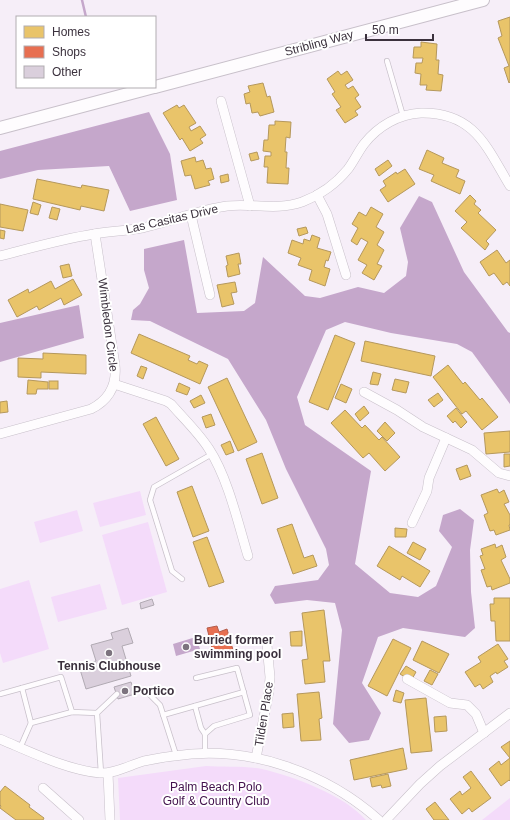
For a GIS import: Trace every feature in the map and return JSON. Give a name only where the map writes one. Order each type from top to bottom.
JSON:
[{"type":"street","name":"Stribling Way","points":[[156,87],[483,0]]},
{"type":"street","name":"Stribling Way","points":[[0,128],[151,88]]},
{"type":"street","points":[[221,101],[250,206]]},
{"type":"street","name":"Las Casitas Drive","points":[[0,256],[67,239],[141,228],[228,206],[272,207],[287,206],[301,202],[317,195],[339,179],[372,135],[391,121],[402,116],[415,114],[434,113],[458,120],[468,126],[490,149],[509,182]]},
{"type":"street","points":[[317,195],[327,214],[346,276]]},
{"type":"street","points":[[191,215],[210,295]]},
{"type":"street","name":"Wimbledon Circle","points":[[0,434],[98,406],[108,396],[114,384],[115,365],[95,234]]},
{"type":"street","points":[[114,384],[160,398],[171,404],[202,439],[212,454],[223,478],[248,556]]},
{"type":"street","points":[[364,392],[397,410],[423,427],[472,450],[499,473],[510,476]]},
{"type":"street","points":[[412,522],[427,491],[429,478],[446,438]]},
{"type":"street","name":"Tilden Place","points":[[256,758],[269,692],[270,677],[267,646]]},
{"type":"street","points":[[407,679],[450,703],[467,705],[476,714],[484,732]]},
{"type":"street","points":[[386,820],[420,784],[440,766],[510,713]]},
{"type":"street","points":[[0,739],[73,768],[105,773],[145,761],[176,755],[231,754],[256,758],[297,770],[327,783],[356,801],[379,820]]},
{"type":"street","points":[[105,773],[110,820]]},
{"type":"street","points":[[42,788],[79,820]]},
{"type":"lane","points":[[387,61],[402,116]]},
{"type":"lane","points":[[182,579],[172,571],[150,500],[154,487],[212,454]]},
{"type":"lane","points":[[196,678],[237,668],[250,715],[214,726],[205,734]]},
{"type":"lane","points":[[0,694],[61,677],[72,712]]},
{"type":"lane","points":[[20,748],[31,723],[22,688]]},
{"type":"lane","points":[[134,689],[147,692],[160,705],[176,755]]},
{"type":"lane","points":[[163,715],[244,692]]},
{"type":"lane","points":[[31,723],[72,712],[97,713],[117,694]]},
{"type":"lane","points":[[195,706],[201,728],[205,734],[205,754]]},
{"type":"lane","points":[[97,713],[105,773]]},
{"type":"green space","points":[[140,491],[146,515],[100,527],[93,503]]},
{"type":"green space","points":[[77,510],[83,531],[40,543],[34,522]]},
{"type":"green space","points":[[148,522],[167,592],[122,605],[102,535]]},
{"type":"green space","points":[[29,580],[49,649],[3,663],[0,653],[0,589]]},
{"type":"green space","points":[[100,584],[107,609],[58,622],[51,597]]},
{"type":"green space","name":"Palm Beach Polo Golf & Country Club","points":[[206,766],[256,768],[304,782],[332,795],[357,811],[366,820],[120,820],[118,778]]},
{"type":"green space","points":[[510,798],[510,820],[482,820]]},
{"type":"shaded area","points":[[149,112],[170,154],[177,200],[130,211],[109,166],[38,170],[0,179],[0,151]]},
{"type":"shaded area","points":[[419,196],[432,202],[464,272],[510,333],[510,404],[472,352],[457,344],[391,333],[345,322],[326,330],[297,397],[305,425],[371,471],[355,564],[390,593],[418,597],[436,586],[452,547],[439,531],[443,515],[460,509],[474,520],[470,550],[471,592],[475,628],[465,637],[403,628],[378,637],[362,683],[381,713],[369,740],[349,743],[333,724],[342,630],[335,603],[307,600],[275,604],[270,595],[275,586],[318,580],[329,565],[326,549],[286,469],[266,420],[228,359],[150,321],[131,320],[133,310],[140,304],[149,288],[144,270],[144,249],[184,240],[197,313],[244,311],[255,303],[263,257],[305,296],[320,298],[358,287],[384,293],[406,276],[408,262],[400,228]]},
{"type":"shaded area","points":[[79,305],[84,338],[0,362],[0,323]]},
{"type":"shaded area","name":"Buried former swimming pool","points":[[196,637],[200,649],[176,656],[173,644]]},
{"type":"building: Homes","points":[[510,17],[509,83],[504,68],[509,66],[498,38],[502,36],[498,21]]},
{"type":"building: Homes","points":[[421,42],[437,44],[436,60],[439,60],[438,74],[443,75],[441,91],[426,90],[427,85],[420,85],[421,74],[415,73],[416,63],[422,63],[423,58],[413,58],[414,47],[421,47]]},
{"type":"building: Homes","points":[[338,71],[341,75],[347,71],[353,80],[345,85],[348,89],[353,86],[359,95],[355,98],[361,107],[355,111],[358,115],[345,123],[336,110],[341,107],[332,94],[335,92],[327,79]]},
{"type":"building: Homes","points":[[263,83],[267,97],[270,96],[274,112],[260,116],[258,112],[252,113],[250,103],[246,104],[244,94],[250,92],[248,86]]},
{"type":"building: Homes","points":[[177,105],[179,108],[184,105],[196,123],[189,127],[191,131],[200,126],[206,135],[200,139],[203,143],[190,151],[182,138],[180,140],[163,113]]},
{"type":"building: Homes","points":[[275,121],[291,122],[290,138],[286,137],[285,152],[287,152],[286,168],[289,168],[288,184],[267,183],[268,167],[264,167],[265,156],[271,156],[271,152],[263,151],[264,140],[268,140],[269,125],[275,125]]},
{"type":"building: Homes","points":[[427,150],[444,158],[442,163],[459,170],[456,177],[465,181],[460,194],[431,181],[434,175],[419,169]]},
{"type":"building: Homes","points":[[257,152],[259,159],[251,161],[249,154]]},
{"type":"building: Homes","points":[[195,157],[196,162],[203,160],[206,169],[211,168],[214,179],[208,181],[210,185],[195,189],[191,175],[185,176],[181,161]]},
{"type":"building: Homes","points":[[388,160],[392,166],[379,176],[375,169]]},
{"type":"building: Homes","points":[[405,169],[415,184],[388,202],[380,190],[386,186],[383,181],[396,172],[397,174]]},
{"type":"building: Homes","points":[[228,174],[229,181],[221,183],[220,176]]},
{"type":"building: Homes","points":[[37,179],[81,188],[82,185],[109,190],[104,211],[81,206],[80,210],[33,199]]},
{"type":"building: Homes","points":[[470,195],[476,201],[474,204],[481,210],[478,213],[496,230],[486,241],[489,244],[485,250],[461,228],[467,222],[455,211]]},
{"type":"building: Homes","points":[[33,202],[41,205],[38,215],[30,213]]},
{"type":"building: Homes","points":[[0,204],[28,210],[23,231],[0,227]]},
{"type":"building: Homes","points":[[52,207],[60,209],[57,220],[49,218]]},
{"type":"building: Homes","points":[[371,207],[383,214],[376,227],[384,232],[377,245],[384,250],[377,264],[382,266],[374,280],[362,273],[367,265],[358,260],[368,242],[361,238],[357,245],[351,241],[358,228],[352,224],[359,212],[366,216]]},
{"type":"building: Homes","points":[[306,227],[308,233],[299,236],[297,229]]},
{"type":"building: Homes","points":[[0,230],[5,231],[4,239],[0,238]]},
{"type":"building: Homes","points":[[312,235],[320,238],[317,248],[331,252],[324,267],[330,269],[325,286],[309,280],[312,270],[298,265],[301,258],[288,253],[292,240],[303,244],[304,239],[310,241]]},
{"type":"building: Homes","points":[[497,250],[506,263],[510,260],[510,286],[507,282],[503,285],[494,273],[489,276],[480,262]]},
{"type":"building: Homes","points":[[239,253],[241,264],[238,264],[240,274],[228,277],[226,256]]},
{"type":"building: Homes","points":[[69,264],[72,276],[63,278],[60,266]]},
{"type":"building: Homes","points":[[73,279],[82,295],[64,305],[61,298],[39,310],[37,306],[17,317],[8,300],[28,289],[29,293],[51,281],[55,289]]},
{"type":"building: Homes","points":[[235,282],[237,292],[231,293],[234,304],[222,307],[217,285]]},
{"type":"building: Homes","points":[[139,334],[190,356],[188,360],[197,364],[199,361],[208,365],[200,384],[131,353]]},
{"type":"building: Homes","points":[[335,335],[355,343],[328,410],[309,402]]},
{"type":"building: Homes","points":[[365,341],[435,356],[431,376],[361,361]]},
{"type":"building: Homes","points":[[43,353],[86,355],[86,374],[41,372],[41,378],[18,377],[18,358],[43,359]]},
{"type":"building: Homes","points":[[448,365],[463,384],[465,382],[480,400],[482,398],[498,417],[482,430],[466,411],[462,414],[433,377]]},
{"type":"building: Homes","points":[[141,366],[147,368],[143,379],[137,376]]},
{"type":"building: Homes","points":[[373,372],[381,374],[378,385],[370,384]]},
{"type":"building: Homes","points":[[227,378],[257,442],[238,451],[208,387]]},
{"type":"building: Homes","points":[[395,379],[409,382],[406,393],[392,390]]},
{"type":"building: Homes","points":[[28,380],[48,382],[48,389],[37,389],[36,394],[27,394]]},
{"type":"building: Homes","points":[[49,381],[58,381],[58,389],[49,389]]},
{"type":"building: Homes","points":[[179,383],[190,388],[187,395],[176,391]]},
{"type":"building: Homes","points":[[341,384],[352,389],[346,403],[335,398]]},
{"type":"building: Homes","points":[[438,393],[443,400],[434,407],[428,400]]},
{"type":"building: Homes","points":[[201,395],[205,403],[194,408],[190,401]]},
{"type":"building: Homes","points":[[7,401],[8,412],[0,413],[0,402]]},
{"type":"building: Homes","points":[[364,406],[369,413],[360,421],[355,414]]},
{"type":"building: Homes","points":[[456,408],[467,422],[461,428],[455,421],[453,423],[447,416]]},
{"type":"building: Homes","points":[[345,410],[362,428],[365,425],[379,440],[382,437],[400,457],[385,471],[369,453],[363,458],[331,423]]},
{"type":"building: Homes","points":[[211,414],[215,425],[206,428],[202,417]]},
{"type":"building: Homes","points":[[156,417],[179,459],[166,466],[143,424]]},
{"type":"building: Homes","points":[[385,422],[395,433],[387,441],[377,431]]},
{"type":"building: Homes","points":[[510,431],[510,452],[486,454],[484,433]]},
{"type":"building: Homes","points":[[230,441],[234,452],[226,455],[221,445]]},
{"type":"building: Homes","points":[[262,453],[278,498],[262,504],[246,459]]},
{"type":"building: Homes","points":[[504,454],[510,454],[510,466],[504,467]]},
{"type":"building: Homes","points":[[467,465],[471,476],[460,480],[456,469]]},
{"type":"building: Homes","points":[[192,486],[209,531],[193,537],[177,492]]},
{"type":"building: Homes","points":[[497,489],[499,493],[504,490],[509,502],[504,504],[510,515],[510,530],[496,535],[494,530],[490,531],[484,515],[488,513],[481,495]]},
{"type":"building: Homes","points":[[292,524],[304,558],[313,555],[317,566],[293,574],[277,529]]},
{"type":"building: Homes","points":[[395,528],[407,529],[406,537],[395,537]]},
{"type":"building: Homes","points":[[207,537],[224,582],[209,587],[193,542]]},
{"type":"building: Homes","points":[[413,542],[426,549],[420,560],[407,553]]},
{"type":"building: Homes","points":[[495,544],[496,548],[502,545],[506,557],[501,560],[510,579],[510,583],[492,590],[491,586],[487,587],[481,570],[485,569],[480,556],[483,555],[481,549]]},
{"type":"building: Homes","points":[[389,546],[430,571],[420,587],[402,576],[400,580],[377,566]]},
{"type":"building: Homes","points":[[494,598],[510,598],[510,641],[496,641],[495,621],[491,621],[490,604],[494,604]]},
{"type":"building: Homes","points":[[324,610],[330,661],[323,661],[325,682],[305,684],[302,660],[308,659],[302,613]]},
{"type":"building: Homes","points":[[302,631],[302,646],[291,646],[290,632]]},
{"type":"building: Homes","points":[[393,639],[411,648],[387,696],[368,686]]},
{"type":"building: Homes","points":[[422,641],[449,654],[439,673],[413,660]]},
{"type":"building: Homes","points":[[498,644],[508,659],[504,661],[508,667],[497,674],[496,672],[490,676],[493,682],[483,689],[480,684],[475,687],[465,672],[481,662],[478,657]]},
{"type":"building: Homes","points":[[406,666],[416,672],[411,681],[400,674]]},
{"type":"building: Homes","points":[[430,670],[438,674],[432,685],[424,681]]},
{"type":"building: Homes","points":[[396,690],[404,693],[401,703],[393,701]]},
{"type":"building: Homes","points":[[319,692],[322,718],[319,719],[321,740],[301,741],[297,694]]},
{"type":"building: Homes","points":[[426,698],[432,751],[411,753],[405,700]]},
{"type":"building: Homes","points":[[293,713],[294,727],[283,728],[282,714]]},
{"type":"building: Homes","points":[[446,716],[447,731],[435,732],[434,717]]},
{"type":"building: Homes","points":[[510,741],[510,758],[501,747]]},
{"type":"building: Homes","points":[[403,748],[407,769],[354,780],[350,760]]},
{"type":"building: Homes","points":[[510,758],[510,781],[509,780],[501,786],[489,769],[499,761],[501,765]]},
{"type":"building: Homes","points":[[471,771],[491,798],[472,812],[469,808],[462,814],[450,799],[460,791],[462,795],[471,788],[463,777]]},
{"type":"building: Homes","points":[[388,774],[391,786],[382,788],[381,785],[372,787],[370,778]]},
{"type":"building: Homes","points":[[5,786],[30,805],[29,807],[44,818],[43,820],[16,820],[0,808],[0,792]]},
{"type":"building: Homes","points":[[435,802],[449,820],[434,820],[426,809]]},
{"type":"building: Shops","points":[[217,626],[219,632],[227,629],[233,650],[214,656],[207,628]]},
{"type":"building: Other","points":[[152,599],[154,605],[141,609],[140,603]]},
{"type":"building: Other","name":"Tennis Clubhouse","points":[[128,628],[133,643],[122,646],[131,676],[86,689],[79,666],[96,661],[91,645],[113,639],[111,633]]},
{"type":"building: Other","name":"Portico","points":[[131,682],[135,694],[118,699],[114,687]]},
{"type":"waterway","points":[[82,0],[86,16]]},
{"type":"place","name":"Buried former swimming pool","points":[[186,647]]},
{"type":"place","name":"Tennis Clubhouse","points":[[109,653]]},
{"type":"place","name":"Portico","points":[[125,691]]}]
